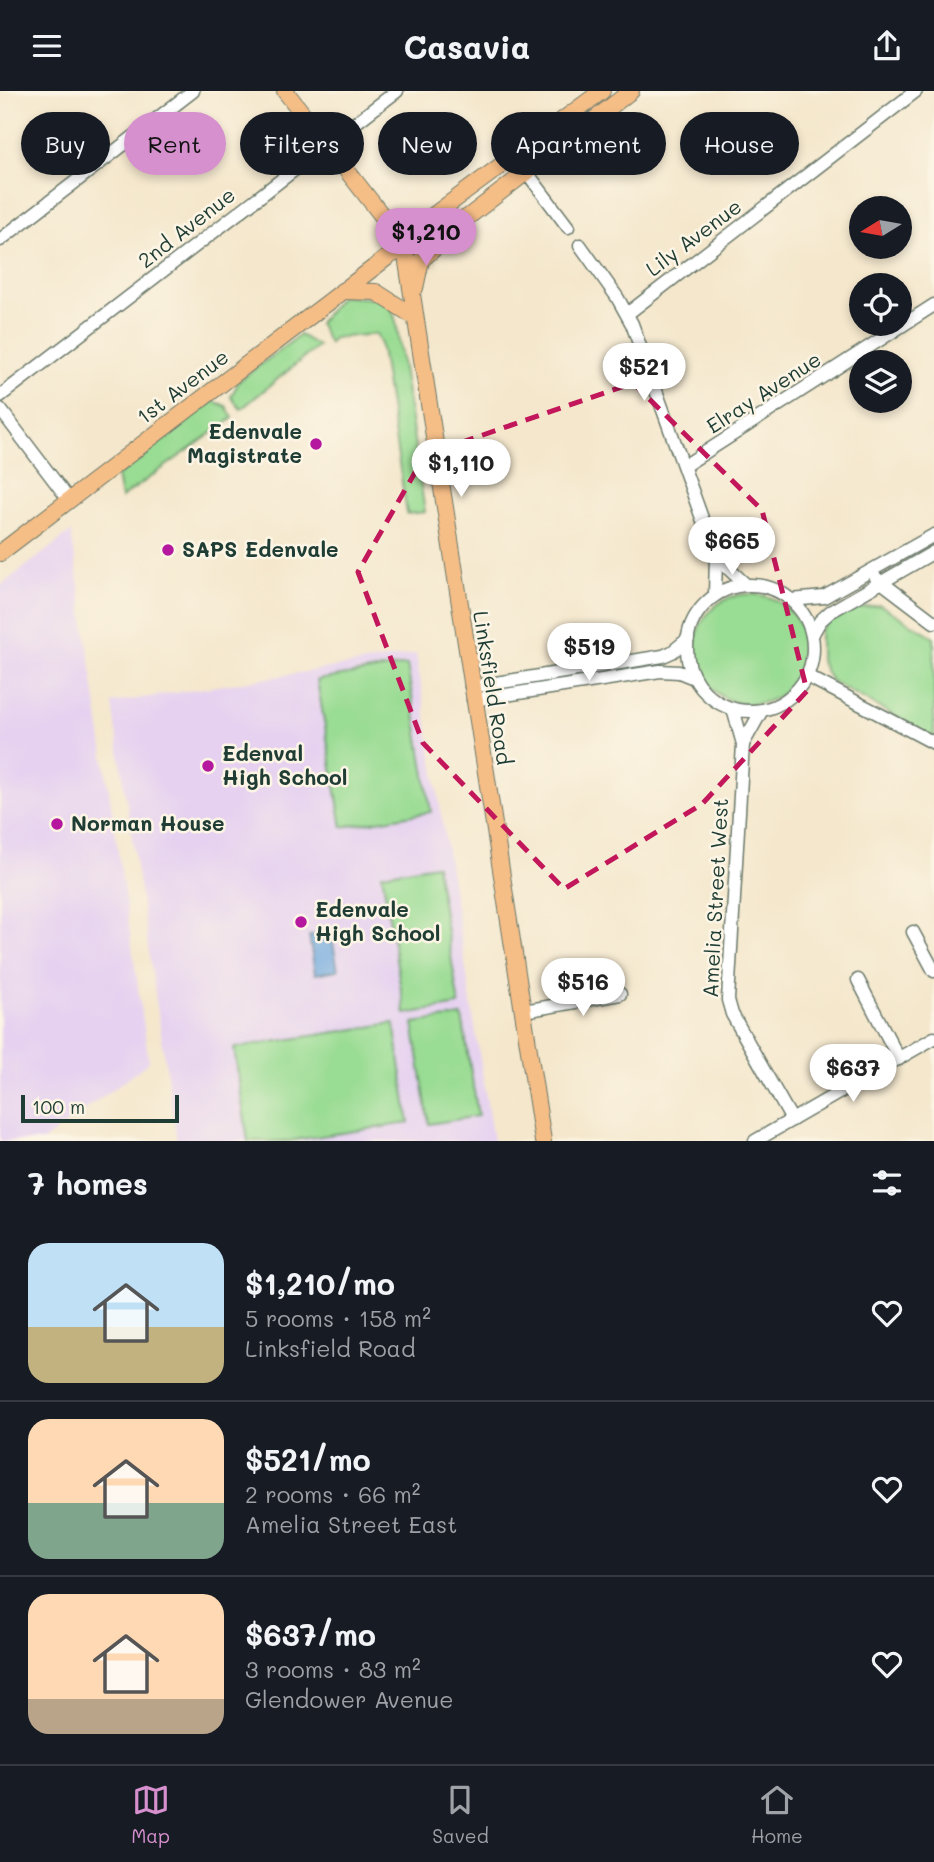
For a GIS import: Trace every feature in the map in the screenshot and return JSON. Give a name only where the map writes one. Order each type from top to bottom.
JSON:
[{"type":"main road","points":[[285,91],[301,112]]},
{"type":"main road","name":"1st Avenue","points":[[575,112],[602,91]]},
{"type":"main road","name":"1st Avenue","points":[[604,112],[631,91]]},
{"type":"main road","points":[[347,175],[399,248]]},
{"type":"main road","name":"1st Avenue","points":[[0,553],[494,175]]},
{"type":"main road","name":"1st Avenue","points":[[399,248],[468,217],[522,175]]},
{"type":"main road","points":[[342,291],[376,292],[414,311],[419,263],[468,217]]},
{"type":"main road","name":"Linksfield Road","points":[[399,248],[414,311],[543,1141]]},
{"type":"street","points":[[0,240],[193,91]]},
{"type":"street","name":"2nd Avenue","points":[[364,116],[397,91]]},
{"type":"street","name":"Lily Avenue","points":[[627,314],[916,91]]},
{"type":"street","name":"2nd Avenue","points":[[0,396],[287,175]]},
{"type":"street","points":[[528,175],[568,227]]},
{"type":"street","points":[[580,245],[627,314],[716,557],[715,595]]},
{"type":"street","name":"Elray Avenue","points":[[684,466],[934,305]]},
{"type":"street","points":[[0,409],[69,500]]},
{"type":"street","points":[[791,600],[824,597],[934,535]]},
{"type":"street","points":[[812,635],[824,617],[934,552]]},
{"type":"street","points":[[716,557],[745,585]]},
{"type":"street","points":[[870,572],[934,622]]},
{"type":"street","points":[[745,585],[765,586],[791,600],[806,618],[812,635],[813,656],[807,676],[797,691],[783,702],[762,710],[733,709],[711,698],[694,678],[687,655],[688,639],[701,608],[715,595],[745,585]]},
{"type":"street","points":[[472,693],[582,668],[663,656],[688,639]]},
{"type":"street","points":[[582,668],[584,682]]},
{"type":"street","points":[[472,693],[584,682],[666,670],[694,678]]},
{"type":"street","points":[[807,676],[934,743]]},
{"type":"street","name":"Amelia Street West","points":[[733,709],[743,744],[728,1000],[732,1014],[792,1120]]},
{"type":"street","name":"Amelia Street West","points":[[743,744],[762,710]]},
{"type":"street","points":[[913,932],[934,971]]},
{"type":"street","points":[[858,980],[898,1059]]},
{"type":"street","points":[[524,1011],[620,994]]},
{"type":"street","points":[[755,1141],[934,1038]]},
{"type":"highlighted area","points":[[633,383],[762,510],[807,691],[702,804],[564,889],[423,743],[358,572],[425,455]]},
{"type":"shaded area","name":"Norman House","points":[[71,532],[149,1062],[43,1141],[0,1141],[0,586]]},
{"type":"shaded area","name":"Edenvale High School","points":[[416,654],[493,1141],[177,1141],[112,703]]},
{"type":"green space","points":[[341,296],[389,300],[396,322],[425,512],[407,514],[380,342],[376,334],[333,338],[329,344],[319,323]]},
{"type":"green space","points":[[300,335],[318,346],[241,409],[231,397],[239,381]]},
{"type":"green space","points":[[213,401],[226,406],[233,418],[121,498],[117,476]]},
{"type":"green space","points":[[750,594],[771,598],[789,610],[801,628],[805,649],[801,670],[789,688],[771,700],[750,704],[729,700],[711,688],[699,670],[695,649],[699,628],[711,610],[729,598]]},
{"type":"green space","points":[[880,605],[934,637],[934,738],[830,680],[820,660],[820,631],[828,620],[853,609]]},
{"type":"green space","points":[[407,665],[431,812],[342,827],[317,680]]},
{"type":"green space","points":[[436,865],[459,1005],[405,1014],[382,874]]},
{"type":"green space","points":[[462,1016],[478,1116],[429,1124],[413,1023]]},
{"type":"green space","points":[[394,1023],[409,1123],[288,1141],[248,1141],[234,1048]]},
{"type":"water","points":[[331,932],[338,970],[315,974],[309,936]]},
{"type":"place","name":"Edenvale Magistrate","points":[[316,444]]},
{"type":"place","name":"SAPS Edenvale","points":[[168,550]]},
{"type":"place","name":"Edenval High School","points":[[208,766]]},
{"type":"place","name":"Norman House","points":[[57,824]]},
{"type":"place","name":"Edenvale High School","points":[[301,922]]}]
